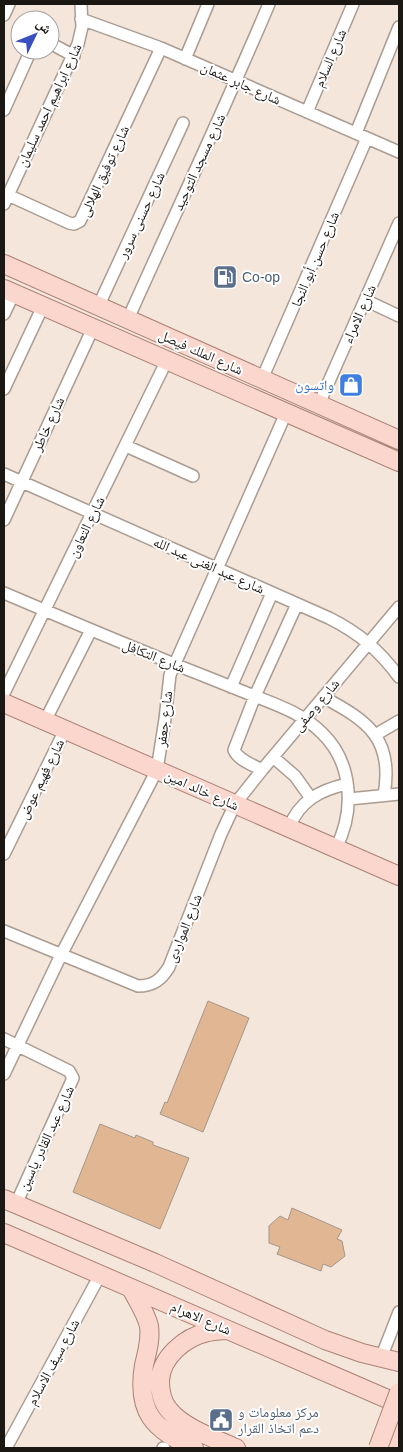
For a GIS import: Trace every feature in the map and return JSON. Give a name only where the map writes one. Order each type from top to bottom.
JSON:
[{"type":"main road","name":"شارع الملك فيصل","points":[[4,264],[399,440]]},
{"type":"main road","name":"شارع الملك فيصل","points":[[9,291],[399,462]]},
{"type":"main road","name":"شارع خالد امين","points":[[4,704],[399,876]]},
{"type":"main road","points":[[10,1202],[155,1263],[325,1340],[343,1347],[399,1362]]},
{"type":"main road","name":"شارع الاهرام","points":[[4,1232],[399,1404]]},
{"type":"main road","points":[[131,1288],[145,1315],[149,1332],[142,1387],[144,1404],[153,1420],[168,1435],[194,1448]]},
{"type":"main road","points":[[227,1330],[208,1332],[180,1346],[164,1364],[160,1376],[160,1389],[165,1405],[181,1421],[236,1448]]},
{"type":"main road","points":[[382,1447],[399,1392]]},
{"type":"main road","points":[[382,1447],[399,1432]]},
{"type":"street","points":[[4,15],[9,4]]},
{"type":"street","name":"شارع ابراهيم احمد سليمان","points":[[6,199],[74,56],[81,36],[81,4]]},
{"type":"street","points":[[185,59],[208,4]]},
{"type":"street","name":"شارع مسجد التوحيد","points":[[128,320],[269,4]]},
{"type":"street","name":"شارع السلام","points":[[307,112],[353,4]]},
{"type":"street","name":"شارع جابر عثمان","points":[[81,19],[161,48],[399,152]]},
{"type":"street","points":[[356,133],[399,27]]},
{"type":"street","points":[[60,48],[74,56]]},
{"type":"street","name":"شارع توفيق الهلالى","points":[[6,199],[69,223],[80,222],[161,48]]},
{"type":"street","points":[[4,110],[26,60]]},
{"type":"street","name":"شارع حسنى سرور","points":[[98,307],[183,123]]},
{"type":"street","name":"شارع حسن أبو النجا","points":[[262,379],[367,138]]},
{"type":"street","name":"شارع الامراء","points":[[319,404],[399,223]]},
{"type":"street","points":[[4,314],[9,291]]},
{"type":"street","points":[[365,300],[399,316]]},
{"type":"street","points":[[4,389],[42,306]]},
{"type":"street","name":"شارع خاطر","points":[[4,520],[93,328]]},
{"type":"street","name":"شارع التعاون","points":[[4,693],[167,360]]},
{"type":"street","name":"شارع جعفر","points":[[4,1074],[60,954],[156,770],[165,719],[169,681],[174,664],[286,412]]},
{"type":"street","points":[[126,446],[192,476]]},
{"type":"street","name":"شارع عبد الغنى عبد الله","points":[[4,474],[343,625],[368,642],[399,677]]},
{"type":"street","name":"شارع التكافل","points":[[4,593],[283,707],[305,719],[322,733],[332,745],[339,758],[347,784],[349,799],[346,820],[342,836],[336,848]]},
{"type":"street","points":[[231,687],[272,593]]},
{"type":"street","points":[[262,770],[240,758],[234,750],[255,696],[297,604]]},
{"type":"street","name":"شارع وصفى","points":[[236,804],[322,697],[399,607]]},
{"type":"street","points":[[45,722],[91,630]]},
{"type":"street","points":[[322,697],[357,717],[375,735],[382,751],[386,769],[384,795]]},
{"type":"street","points":[[375,735],[399,721]]},
{"type":"street","name":"شارع فهيم عوض","points":[[4,854],[65,730]]},
{"type":"street","points":[[273,757],[295,776],[310,798]]},
{"type":"street","points":[[289,828],[292,818],[310,798],[322,791],[347,784]]},
{"type":"street","points":[[349,799],[399,794]]},
{"type":"street","name":"شارع المواردى","points":[[4,931],[138,986],[150,985],[160,979],[169,967],[221,834],[236,804]]},
{"type":"street","points":[[4,1039],[16,1045]]},
{"type":"street","name":"شارع عبد القادر ياسين","points":[[10,1202],[72,1078],[69,1071],[65,1068],[16,1045]]},
{"type":"street","name":"شارع سيف الاسلام","points":[[6,1448],[100,1274]]},
{"type":"street","points":[[381,1358],[399,1312]]},
{"type":"building","points":[[208,1001],[249,1018],[203,1132],[160,1114],[165,1102],[167,1103]]},
{"type":"building","points":[[100,1124],[135,1138],[136,1135],[153,1142],[153,1145],[189,1158],[160,1229],[73,1192]]},
{"type":"building","points":[[292,1208],[342,1230],[337,1239],[342,1241],[345,1256],[331,1267],[323,1264],[321,1271],[277,1254],[280,1247],[269,1243],[269,1226],[280,1216],[288,1220]]},
{"type":"place","name":"Co-op","points":[[225,277]]},
{"type":"place","name":"واتسون","points":[[351,385]]},
{"type":"place","name":"مركز معلومات و دعم اتخاذ القرار","points":[[221,1420]]}]
